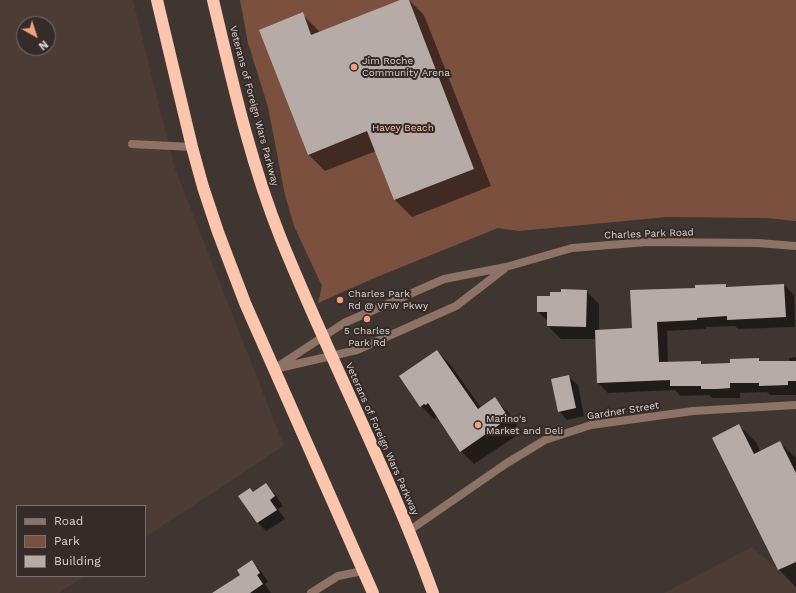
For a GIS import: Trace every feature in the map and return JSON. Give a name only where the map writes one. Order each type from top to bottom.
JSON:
[{"type":"highway","points":[[157,0],[192,147],[206,197],[228,258],[245,303],[373,593]]},
{"type":"highway","name":"Veterans of Foreign Wars Parkway","points":[[213,0],[249,141],[269,204],[293,268],[410,530],[433,593]]},
{"type":"street","points":[[132,144],[192,147]]},
{"type":"street","name":"Charles Park Road","points":[[274,369],[344,323],[444,279],[506,267],[572,248],[647,242],[758,243],[796,246]]},
{"type":"street","name":"Charles Park Road","points":[[274,369],[356,350],[456,306],[506,267]]},
{"type":"street","name":"Gardner Street","points":[[410,530],[501,467],[545,440],[591,425],[693,411],[796,405]]},
{"type":"street","points":[[311,593],[338,576],[363,571]]},
{"type":"shaded area","points":[[0,0],[133,0],[174,166],[284,446],[146,536],[146,505],[16,505],[16,577],[83,577],[59,593],[0,593]]},
{"type":"shaded area","points":[[752,547],[778,570],[796,562],[796,593],[664,593]]},
{"type":"green space","name":"Havey Beach","points":[[240,0],[796,0],[796,221],[766,218],[667,217],[519,231],[498,228],[372,279],[318,303],[322,286],[294,226],[285,195],[268,107],[248,43]]},
{"type":"building","name":"Jim Roche Community Arena","points":[[400,0],[409,0],[474,169],[394,200],[367,131],[308,155],[259,30],[303,12],[311,35]]},
{"type":"building","points":[[726,284],[726,287],[784,284],[786,317],[727,320],[727,316],[697,318],[697,320],[657,322],[659,362],[701,361],[701,364],[730,363],[730,359],[759,358],[759,361],[796,361],[796,381],[788,381],[788,385],[759,386],[759,383],[730,383],[730,388],[717,389],[701,389],[701,386],[670,386],[670,380],[597,383],[595,330],[632,328],[630,290],[695,288],[695,285]]},
{"type":"building","points":[[561,289],[587,290],[586,327],[547,326],[547,312],[537,312],[537,296],[550,296],[550,292],[561,292]]},
{"type":"building","points":[[437,350],[478,409],[495,397],[509,418],[460,452],[428,403],[420,407],[399,376]]},
{"type":"building","points":[[569,375],[576,408],[558,412],[551,379]]},
{"type":"building","points":[[739,424],[754,454],[780,441],[796,473],[796,562],[778,570],[712,438]]},
{"type":"building","points":[[266,483],[275,496],[270,500],[277,510],[257,523],[238,496],[250,488],[253,492]]},
{"type":"building","points":[[252,560],[260,573],[257,575],[263,584],[250,593],[212,593],[240,575],[237,570]]},
{"type":"place","name":"Jim Roche Community Arena","points":[[354,67]]},
{"type":"place","name":"Charles Park Rd @ VFW Pkwy","points":[[340,300]]},
{"type":"place","name":"5 Charles Park Rd","points":[[367,319]]},
{"type":"place","name":"Marino's Market and Deli","points":[[478,425]]}]
